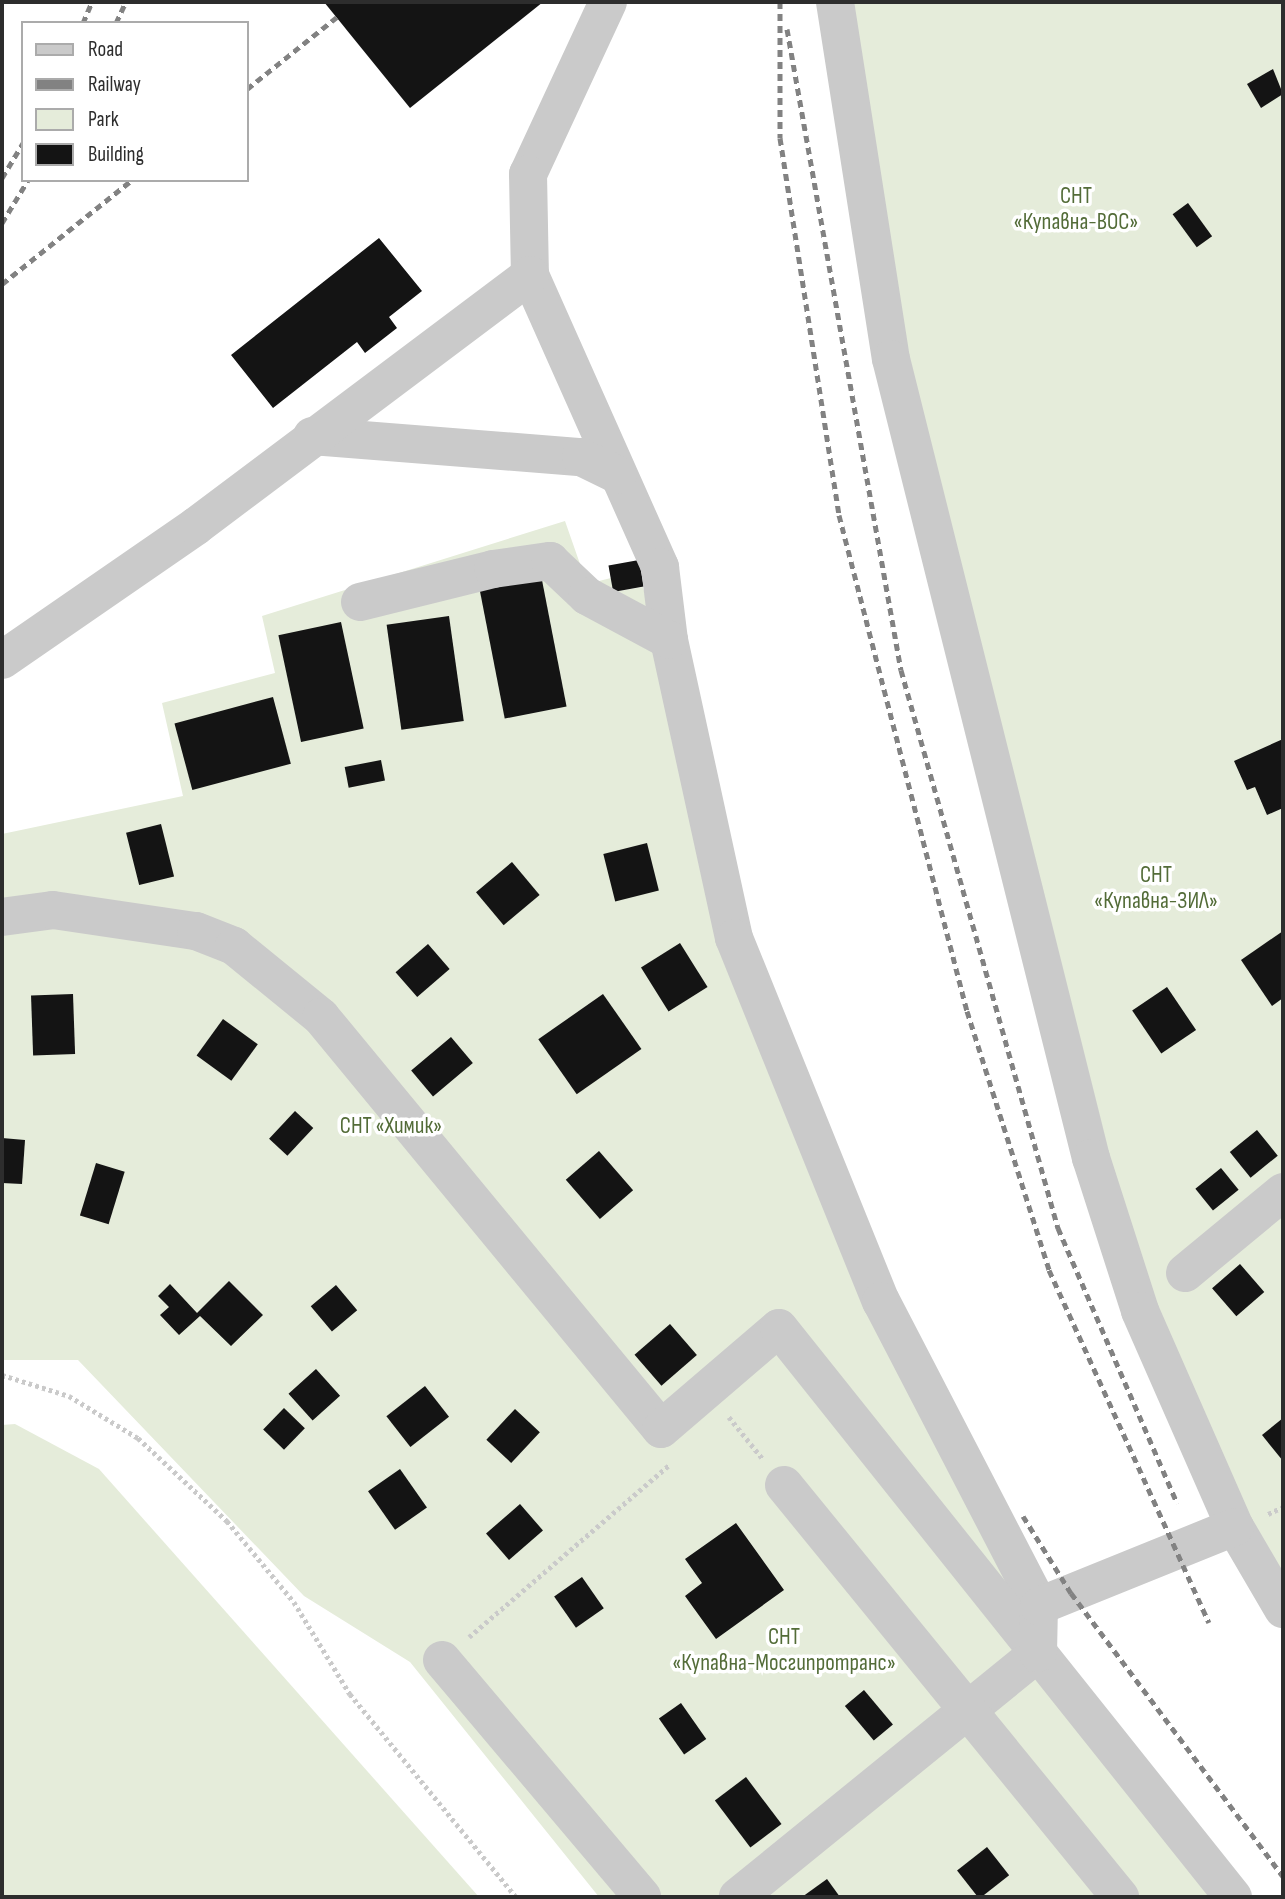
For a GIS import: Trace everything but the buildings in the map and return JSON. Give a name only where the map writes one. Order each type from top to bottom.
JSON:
[{"type":"street","points":[[608,2],[528,174],[530,275],[660,567],[669,640],[734,938],[881,1301],[1039,1606],[1038,1653],[738,1897]]},
{"type":"street","points":[[835,2],[891,359],[1091,1158],[1139,1311],[1235,1527],[1283,1609]]},
{"type":"street","points":[[2,660],[197,526],[312,436],[530,275]]},
{"type":"street","points":[[312,436],[581,457],[618,475]]},
{"type":"street","points":[[360,602],[493,569],[550,561],[587,596],[669,640]]},
{"type":"street","points":[[2,917],[53,911],[196,931],[234,946],[321,1017],[661,1429],[779,1328],[1233,1897]]},
{"type":"street","points":[[1185,1273],[1283,1192]]},
{"type":"street","points":[[784,1485],[1120,1897]]},
{"type":"street","points":[[1039,1606],[1235,1527]]},
{"type":"street","points":[[442,1660],[642,1897]]},
{"type":"path","points":[[2,1375],[69,1396],[138,1438],[227,1521],[294,1602],[350,1694],[516,1897]]},
{"type":"path","points":[[716,1424],[727,1415],[784,1485]]},
{"type":"path","points":[[442,1660],[674,1460]]},
{"type":"green space","name":"СНТ «Купавна-ВОС»","points":[[835,2],[1283,2],[1283,1609],[1140,1311],[1003,802]]},
{"type":"green space","name":"СНТ «Химик»","points":[[565,521],[587,584],[611,578],[613,592],[643,587],[734,938],[1038,1653],[1233,1897],[599,1897],[410,1662],[304,1596],[78,1360],[2,1360],[2,834],[183,796],[162,703],[275,673],[262,616]]},
{"type":"green space","points":[[15,1424],[99,1469],[479,1897],[2,1897],[2,1425]]},
{"type":"railway","points":[[84,21],[92,2]]},
{"type":"railway","points":[[117,21],[126,2]]},
{"type":"railway","points":[[780,2],[780,138],[839,515],[967,1011],[1049,1270],[1209,1622]]},
{"type":"railway","points":[[248,88],[337,17]]},
{"type":"railway","points":[[787,29],[901,670],[1058,1228],[1177,1503]]},
{"type":"railway","points":[[2,178],[21,146]]},
{"type":"railway","points":[[2,223],[27,182]]},
{"type":"railway","points":[[2,284],[130,182]]},
{"type":"railway","points":[[1023,1516],[1071,1593],[1283,1876]]},
{"type":"park label","name":"СНТ «Купавна-ЗИЛ»","points":[[1156,888]]},
{"type":"park label","name":"СНТ «Купавна-Мосгипротранс»","points":[[784,1650]]}]
